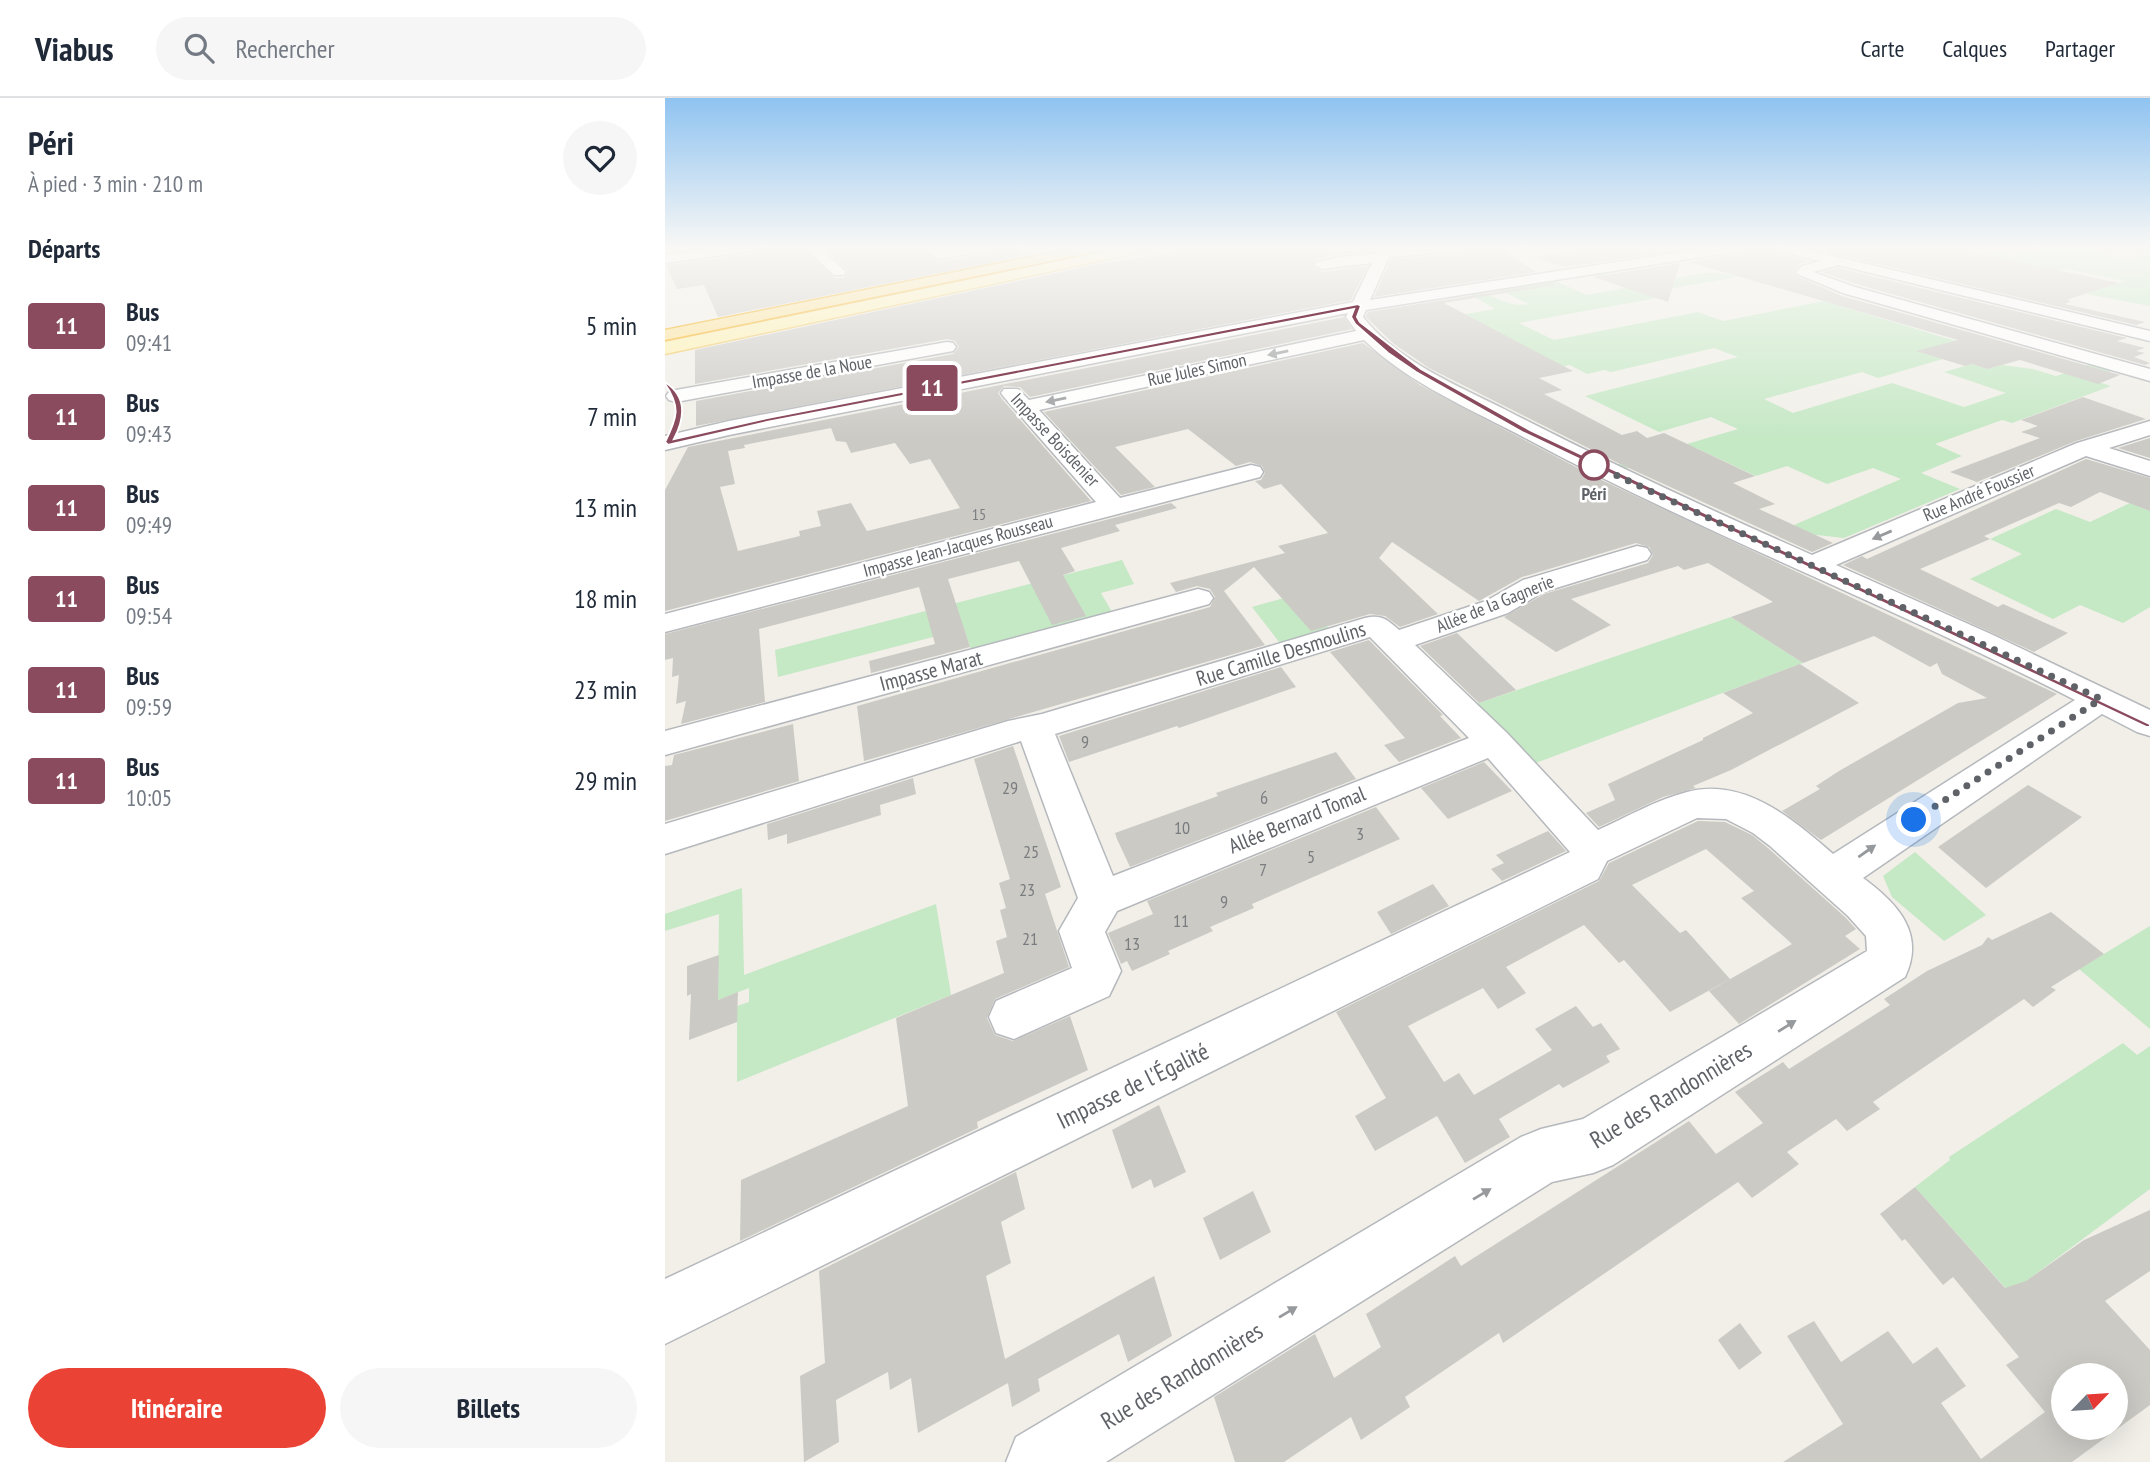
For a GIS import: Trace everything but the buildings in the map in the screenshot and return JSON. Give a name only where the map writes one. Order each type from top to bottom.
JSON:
[{"type":"highway","points":[[665,326],[743,311]]},
{"type":"highway","points":[[665,335],[785,311]]},
{"type":"main road","points":[[665,346],[831,311]]},
{"type":"main road","points":[[665,346],[837,311]]},
{"type":"street","points":[[666,444],[729,428],[1334,311]]},
{"type":"street","points":[[1356,311],[1354,317],[1369,334],[1418,371],[1527,431],[2150,724]]},
{"type":"street","points":[[1922,311],[2150,375]]},
{"type":"street","points":[[2045,311],[2150,336]]},
{"type":"street","name":"Rue Jules Simon","points":[[1025,407],[1369,334]]},
{"type":"street","name":"Impasse de la Noue","points":[[671,390],[947,347]]},
{"type":"street","name":"Impasse Boisdenier","points":[[995,376],[1113,505]]},
{"type":"street","points":[[666,444],[680,420],[671,390]]},
{"type":"street","name":"Rue André Foussier","points":[[1810,566],[2085,448],[2150,428]]},
{"type":"street","points":[[2085,448],[2150,469]]},
{"type":"street","name":"Impasse Jean-Jacques Rousseau","points":[[665,623],[1113,505],[1141,502],[1251,472]]},
{"type":"street","name":"Allée de la Gagnerie","points":[[1393,642],[1496,607],[1533,586],[1637,554]]},
{"type":"street","name":"Impasse Marat","points":[[665,743],[1198,598]]},
{"type":"street","name":"Rue Camille Desmoulins","points":[[665,839],[1376,625],[1494,742],[1592,850]]},
{"type":"street","points":[[1592,850],[1690,805],[1704,801],[1721,802],[1735,804],[1765,821],[1831,877],[2101,699]]},
{"type":"street","points":[[1014,1017],[1092,981],[1097,971],[1082,931],[1101,899],[1034,727]]},
{"type":"street","name":"Allée Bernard Tomal","points":[[1101,899],[1494,742]]},
{"type":"street","name":"Impasse de l'Égalité","points":[[665,1312],[1583,867],[1592,850]]},
{"type":"street","name":"Rue des Randonnières","points":[[1041,1462],[1541,1157],[1593,1145],[1888,963],[1892,943],[1885,927],[1831,877]]},
{"type":"green space","points":[[1485,311],[1587,311],[1519,323],[1554,340],[1698,312],[1723,321],[1775,311],[1856,311],[1956,341],[1926,354],[1943,359],[1878,378],[1862,372],[1764,399],[1793,413],[1892,383],[1964,407],[2006,393],[1944,372],[1972,364],[1987,369],[2002,365],[2033,369],[2056,376],[2093,363],[2116,369],[2089,379],[2111,386],[2012,423],[2002,420],[1935,444],[1962,456],[1921,473],[1960,489],[1844,538],[1808,534],[1794,525],[1901,479],[1873,468],[1827,484],[1787,466],[1756,476],[1696,448],[1620,470],[1612,466],[1738,429],[1711,417],[1659,432],[1585,396],[1738,357],[1714,348],[1611,372],[1604,370],[1587,374],[1570,365],[1525,375],[1454,316]]},
{"type":"green space","points":[[2130,503],[2150,511],[2150,607],[2123,623],[2080,605],[2053,619],[1970,579],[2022,554],[1990,539],[2056,509],[2090,522]]},
{"type":"green space","points":[[1122,560],[1134,584],[1101,593],[1115,617],[973,656],[964,629],[778,677],[775,650]]},
{"type":"green space","points":[[1298,594],[1332,632],[1283,647],[1252,607]]},
{"type":"green space","points":[[1731,617],[1803,663],[1533,764],[1476,704]]},
{"type":"green space","points":[[1915,852],[1986,915],[1944,941],[1892,897],[1883,876]]},
{"type":"green space","points":[[742,888],[744,975],[936,904],[951,995],[737,1082],[737,1006],[749,1002],[749,988],[718,1000],[719,914],[665,931],[665,914]]},
{"type":"green space","points":[[2150,926],[2150,1029],[2079,969]]},
{"type":"green space","points":[[2123,1043],[2137,1055],[2150,1046],[2150,1189],[2010,1293],[1915,1187],[1950,1160],[1949,1157]]},
{"type":"bus line","name":"11","points":[[665,384],[676,396],[680,420],[668,442],[716,430],[1333,311]]},
{"type":"bus line","name":"11","points":[[1356,311],[1354,317],[1357,323],[1418,371],[1527,431],[1594,465],[2150,724]]},
{"type":"place","name":"Péri","points":[[1594,465]]},
{"type":"route","points":[[1594,465],[2101,699],[1914,820]]}]
